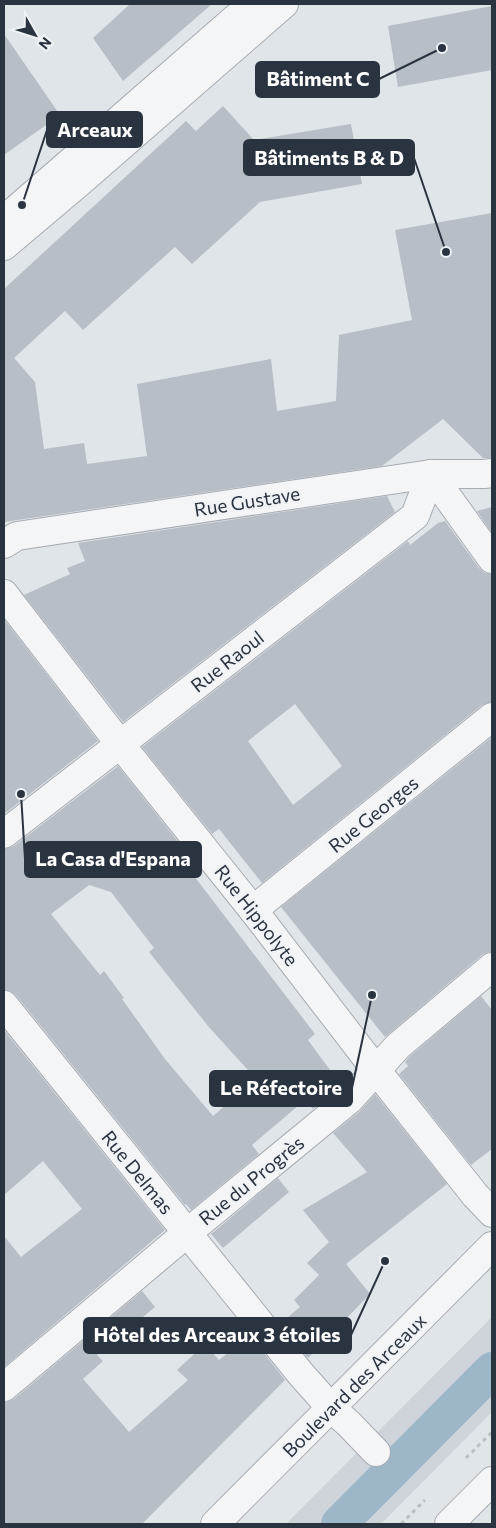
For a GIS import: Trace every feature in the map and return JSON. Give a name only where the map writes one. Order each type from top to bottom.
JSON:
[{"type":"street","points":[[4,220],[252,4]]},
{"type":"street","points":[[4,246],[284,4]]},
{"type":"street","name":"Rue Gustave","points":[[4,544],[17,536],[431,474],[492,473]]},
{"type":"street","points":[[431,474],[492,559]]},
{"type":"street","name":"Rue Raoul","points":[[4,834],[415,516],[431,474]]},
{"type":"street","name":"Rue Hippolyte","points":[[4,594],[120,744],[253,910],[376,1070],[475,1195],[492,1212]]},
{"type":"street","name":"Rue Georges","points":[[253,910],[492,718]]},
{"type":"street","name":"Rue du Progrès","points":[[4,1387],[349,1100],[398,1046],[492,967]]},
{"type":"street","name":"Rue Delmas","points":[[4,1005],[187,1233],[331,1408],[376,1452]]},
{"type":"street","name":"Boulevard des Arceaux","points":[[215,1524],[492,1246]]},
{"type":"street","points":[[449,1524],[492,1481]]},
{"type":"shaded area","points":[[492,1317],[492,1412],[381,1524],[286,1524]]},
{"type":"building","points":[[130,4],[212,4],[123,81],[93,38]]},
{"type":"building","points":[[492,6],[492,70],[398,87],[388,26]]},
{"type":"building","points":[[4,34],[60,115],[4,155]]},
{"type":"building","points":[[223,106],[254,140],[351,124],[362,184],[260,202],[192,264],[175,247],[83,330],[65,311],[14,358],[35,382],[44,449],[84,443],[87,464],[147,456],[137,384],[271,359],[277,411],[336,401],[339,335],[412,320],[395,230],[492,213],[492,458],[483,458],[443,419],[382,466],[4,522],[4,289],[186,121],[196,131]]},
{"type":"building","points":[[387,496],[395,512],[123,722],[24,595],[70,574],[67,568],[85,561],[78,543]]},
{"type":"building","points":[[492,507],[492,533],[477,511]]},
{"type":"building","points":[[445,521],[479,568],[485,573],[492,574],[492,702],[482,705],[262,883],[219,829],[212,834],[142,747],[408,541],[410,545],[438,523]],"holes":[[[295,704],[342,766],[293,805],[248,741]]]},
{"type":"building","points":[[4,619],[98,741],[4,814]]},
{"type":"building","points":[[492,737],[492,952],[482,955],[385,1037],[281,907]]},
{"type":"building","points":[[118,766],[188,854],[181,859],[315,1034],[308,1040],[341,1085],[313,1109],[305,1100],[252,1145],[259,1154],[191,1210],[16,995],[4,990],[4,849],[14,846]],"holes":[[[89,885],[111,892],[154,948],[149,952],[208,1026],[256,1079],[213,1116],[165,1059],[104,971],[100,975],[51,914]]]},
{"type":"building","points":[[481,996],[492,1010],[492,1149],[471,1165],[399,1074],[408,1066],[405,1062],[409,1057]]},
{"type":"building","points":[[4,1030],[165,1230],[4,1367],[4,1236],[21,1257],[82,1209],[43,1161],[4,1195]]},
{"type":"building","points":[[375,1094],[447,1184],[346,1264],[370,1294],[308,1358],[280,1324],[300,1307],[294,1300],[319,1275],[307,1263],[329,1242],[303,1210],[367,1172],[333,1133],[359,1112]]},
{"type":"building","points":[[278,1178],[289,1192],[223,1248],[211,1234]]},
{"type":"building","points":[[142,1291],[155,1307],[97,1355],[103,1361],[83,1379],[129,1432],[188,1380],[177,1370],[205,1344],[219,1360],[248,1337],[255,1346],[257,1344],[285,1380],[142,1524],[4,1524],[4,1402],[14,1399]]},
{"type":"waterway","points":[[339,1524],[492,1370]]},
{"type":"place","name":"Bâtiment C","points":[[442,48]]},
{"type":"place","name":"Arceaux","points":[[22,205]]},
{"type":"place","name":"Bâtiments B & D","points":[[446,252]]},
{"type":"place","name":"La Casa d'Espana","points":[[21,794]]},
{"type":"place","name":"Le Réfectoire","points":[[372,995]]},
{"type":"place","name":"Hôtel des Arceaux 3 étoiles","points":[[385,1261]]}]
